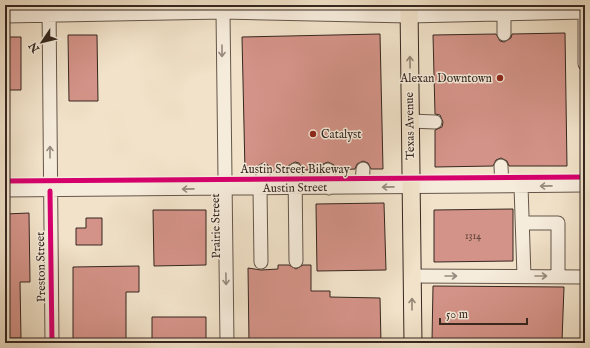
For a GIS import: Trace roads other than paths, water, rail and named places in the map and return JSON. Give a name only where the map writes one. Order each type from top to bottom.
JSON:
[{"type":"main road","name":"Texas Avenue","points":[[409,10],[413,343]]},
{"type":"street","points":[[585,5],[585,64]]},
{"type":"street","points":[[5,16],[49,10],[223,12],[409,10],[504,13],[585,12]]},
{"type":"street","name":"Preston Street","points":[[49,10],[52,343]]},
{"type":"street","name":"Prairie Street","points":[[223,12],[227,343]]},
{"type":"street","points":[[504,13],[504,34]]},
{"type":"street","points":[[410,121],[435,122]]},
{"type":"street","points":[[502,166],[502,186]]},
{"type":"street","points":[[362,187],[363,169]]},
{"type":"street","points":[[296,170],[296,261]]},
{"type":"street","points":[[328,170],[329,188]]},
{"type":"street","points":[[261,262],[261,188],[263,171]]},
{"type":"street","name":"Austin Street","points":[[5,190],[50,191],[585,185]]},
{"type":"street","points":[[521,186],[524,276]]},
{"type":"street","points":[[523,223],[558,223],[558,277]]},
{"type":"street","points":[[412,276],[585,277]]},
{"type":"place","name":"Alexan Downtown","points":[[500,78]]},
{"type":"place","name":"Catalyst","points":[[313,134]]}]
